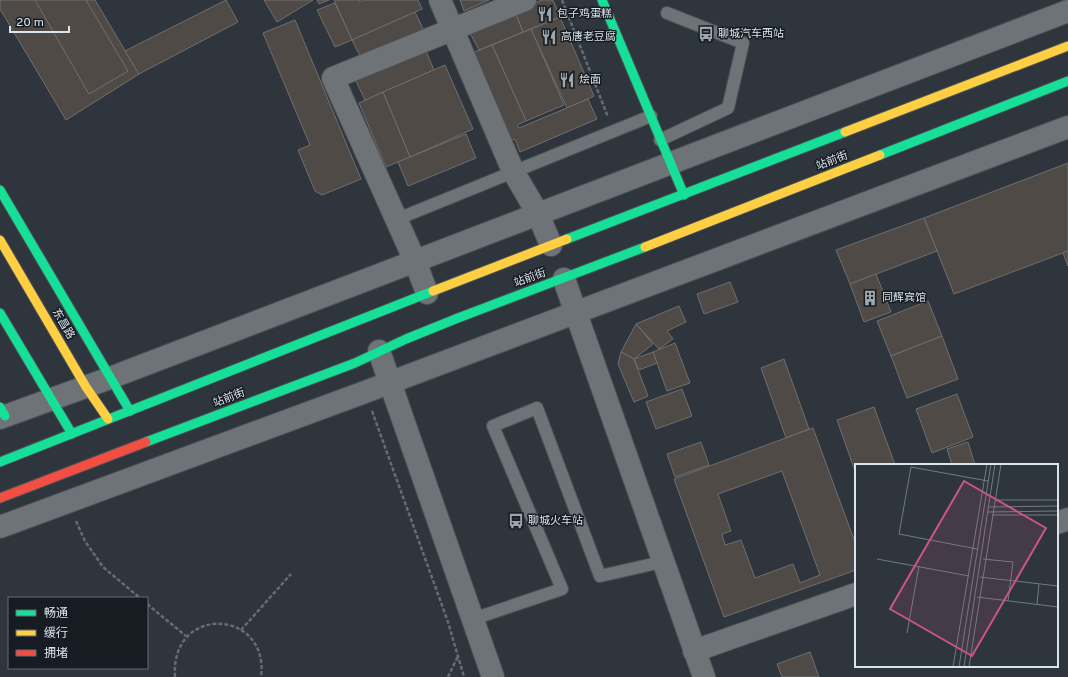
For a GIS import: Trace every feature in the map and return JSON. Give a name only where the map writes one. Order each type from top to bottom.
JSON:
[{"type":"main road","points":[[602,0],[684,196]]},
{"type":"main road","name":"站前街","points":[[0,462],[427,293],[684,196],[1068,46]]},
{"type":"main road","name":"站前街","points":[[0,498],[354,363],[379,351],[496,303],[564,279],[1068,81]]},
{"type":"main road","points":[[0,190],[130,411]]},
{"type":"main road","name":"东昌路","points":[[0,240],[86,387],[108,418]]},
{"type":"main road","points":[[0,313],[72,434]]},
{"type":"street","points":[[440,0],[513,171],[538,214],[551,245]]},
{"type":"street","points":[[427,293],[415,261],[395,220],[333,78],[526,0]]},
{"type":"street","points":[[2,413],[50,399],[110,378],[1068,10]]},
{"type":"street","points":[[0,527],[365,392],[1068,127]]},
{"type":"street","points":[[564,279],[662,562],[704,677]]},
{"type":"street","points":[[379,351],[391,381],[493,677]]},
{"type":"street","points":[[1058,523],[1068,519]]},
{"type":"street","points":[[694,651],[855,594]]},
{"type":"lane","points":[[660,140],[728,108],[742,42],[667,13]]},
{"type":"lane","points":[[395,220],[651,116]]},
{"type":"lane","points":[[473,619],[562,589],[493,426],[537,408],[600,576],[662,562]]},
{"type":"path","points":[[562,0],[614,130]]},
{"type":"path","points":[[365,392],[448,622],[464,677]]},
{"type":"path","points":[[67,502],[85,541],[103,567],[139,597]]},
{"type":"path","points":[[241,630],[291,574]]},
{"type":"path","points":[[148,605],[186,636]]},
{"type":"path","points":[[175,677],[174,662],[178,648],[186,636],[198,628],[212,623],[227,624],[241,630],[252,639],[259,652],[262,666],[261,677]]},
{"type":"path","points":[[448,677],[458,656]]},
{"type":"building","points":[[0,0],[95,0],[139,74],[66,120],[0,9]]},
{"type":"building","points":[[35,0],[86,0],[128,71],[89,94]]},
{"type":"building","points":[[226,0],[238,22],[139,74],[125,51]]},
{"type":"building","points":[[264,0],[313,0],[277,22]]},
{"type":"building","points":[[317,0],[329,0],[319,4]]},
{"type":"building","points":[[334,0],[359,0],[360,2],[362,0],[418,0],[422,9],[352,40]]},
{"type":"building","points":[[460,0],[489,0],[464,11]]},
{"type":"building","points":[[542,0],[553,0],[560,17],[523,32],[515,12]]},
{"type":"building","points":[[335,3],[352,40],[335,47],[317,10]]},
{"type":"building","points":[[415,12],[424,31],[362,60],[352,40]]},
{"type":"building","points":[[515,12],[523,32],[479,50],[469,31]]},
{"type":"building","points":[[560,17],[594,96],[567,108],[531,29]]},
{"type":"building","points":[[295,20],[361,179],[322,195],[315,191],[298,150],[310,145],[263,33]]},
{"type":"building","points":[[531,29],[564,105],[526,121],[492,45]]},
{"type":"building","points":[[492,45],[526,121],[517,125],[519,128],[588,99],[597,119],[520,152],[515,139],[511,141],[472,53]]},
{"type":"building","points":[[425,49],[434,70],[365,100],[355,79]]},
{"type":"building","points":[[445,65],[473,129],[410,157],[383,92]]},
{"type":"building","points":[[383,92],[410,157],[386,167],[359,103]]},
{"type":"building","points":[[466,134],[476,158],[408,186],[398,162]]},
{"type":"building","points":[[1068,163],[1068,251],[954,294],[924,218]]},
{"type":"building","points":[[924,218],[937,251],[850,284],[836,250]]},
{"type":"building","points":[[1068,251],[1068,266],[1063,253]]},
{"type":"building","name":"同辉宾馆","points":[[876,274],[891,312],[864,322],[850,284]]},
{"type":"building","points":[[730,282],[738,302],[704,314],[697,294]]},
{"type":"building","points":[[928,301],[942,336],[891,356],[877,321]]},
{"type":"building","points":[[679,306],[686,322],[667,331],[673,339],[659,349],[636,324]]},
{"type":"building","points":[[636,324],[653,344],[634,359],[621,352]]},
{"type":"building","points":[[942,336],[958,379],[907,398],[891,356]]},
{"type":"building","points":[[675,343],[690,383],[667,391],[653,352]]},
{"type":"building","points":[[621,352],[634,359],[648,396],[634,402],[618,364]]},
{"type":"building","points":[[653,352],[657,363],[639,370],[634,359]]},
{"type":"building","points":[[784,359],[809,429],[786,438],[761,368]]},
{"type":"building","points":[[682,389],[692,416],[656,429],[646,402]]},
{"type":"building","points":[[957,394],[973,437],[932,453],[916,409]]},
{"type":"building","points":[[874,407],[895,464],[855,464],[855,471],[837,420]]},
{"type":"building","points":[[813,428],[855,542],[855,570],[724,617],[674,479]],"holes":[[[782,471],[820,575],[800,583],[793,564],[755,578],[741,540],[725,545],[722,534],[731,531],[718,494]]]},
{"type":"building","points":[[701,442],[709,465],[675,477],[667,454]]},
{"type":"building","points":[[968,442],[975,464],[952,464],[947,449]]},
{"type":"building","points":[[810,652],[819,677],[782,677],[777,664]]},
{"type":"traffic: fast","points":[[602,0],[684,195]]},
{"type":"traffic: fast","points":[[880,155],[1068,81]]},
{"type":"traffic: fast","points":[[567,239],[845,132]]},
{"type":"traffic: fast","points":[[0,190],[130,411]]},
{"type":"traffic: fast","points":[[146,442],[355,363],[406,339],[458,318],[645,247]]},
{"type":"traffic: fast","points":[[0,462],[433,291]]},
{"type":"traffic: fast","points":[[0,313],[72,434]]},
{"type":"traffic: fast","points":[[0,407],[5,416]]},
{"type":"traffic: slow","points":[[845,132],[1068,46]]},
{"type":"traffic: slow","points":[[645,247],[880,155]]},
{"type":"traffic: slow","points":[[433,291],[567,239]]},
{"type":"traffic: slow","points":[[0,240],[86,387],[108,419]]},
{"type":"traffic: jam","points":[[0,498],[146,442]]},
{"type":"place","name":"包子鸡蛋糕","points":[[545,14]]},
{"type":"place","name":"聊城汽车西站","points":[[706,34]]},
{"type":"place","name":"高唐老豆腐","points":[[549,37]]},
{"type":"place","name":"烩面","points":[[567,80]]},
{"type":"place","name":"同辉宾馆","points":[[870,298]]},
{"type":"place","name":"聊城火车站","points":[[516,521]]}]
